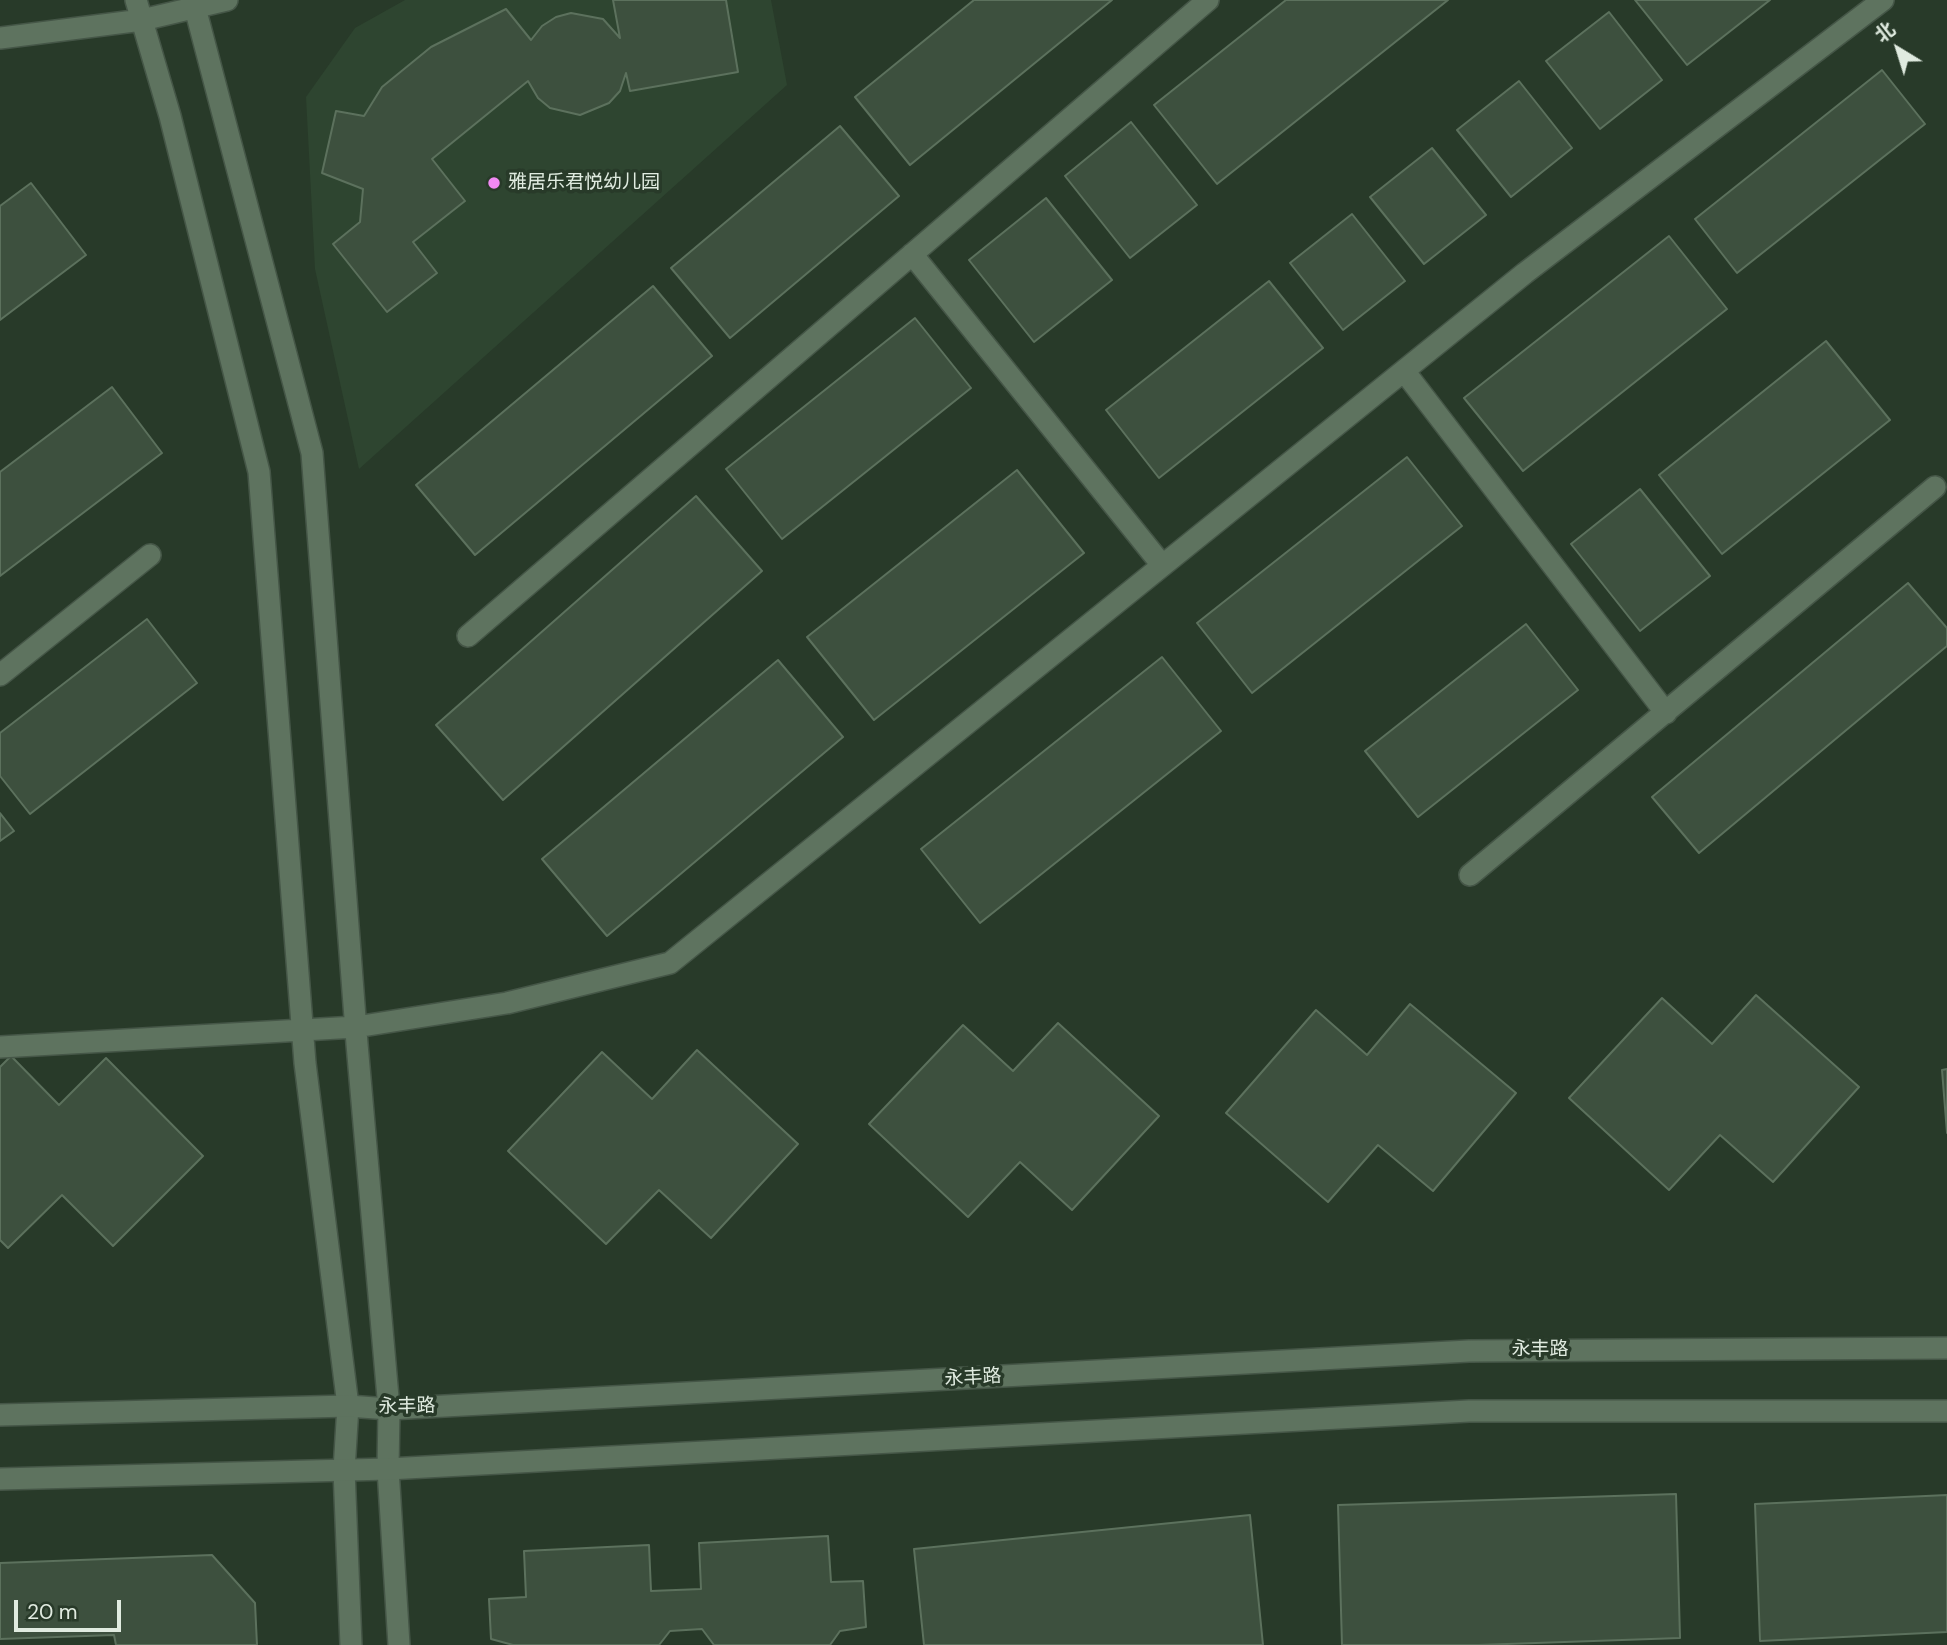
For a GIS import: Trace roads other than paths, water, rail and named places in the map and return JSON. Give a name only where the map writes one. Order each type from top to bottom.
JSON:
[{"type":"street","points":[[0,38],[139,10],[228,0]]},
{"type":"street","points":[[468,636],[1208,0]]},
{"type":"street","points":[[0,1047],[356,1027],[507,1003],[670,962],[1536,265],[1884,0]]},
{"type":"street","points":[[194,4],[312,453],[356,1027],[389,1409],[388,1469],[398,1645]]},
{"type":"street","points":[[139,10],[170,116],[259,472],[303,1031],[348,1406],[344,1470],[351,1645]]},
{"type":"street","points":[[912,254],[1162,565]]},
{"type":"street","points":[[1404,371],[1666,713]]},
{"type":"street","points":[[1471,875],[1935,487]]},
{"type":"street","points":[[0,675],[150,555]]},
{"type":"street","name":"永丰路","points":[[0,1415],[348,1406],[389,1409],[1469,1351],[1947,1349]]},
{"type":"street","points":[[0,1479],[388,1469],[1469,1410],[1947,1411]]},
{"type":"place","name":"雅居乐君悦幼儿园","points":[[494,183]]}]
